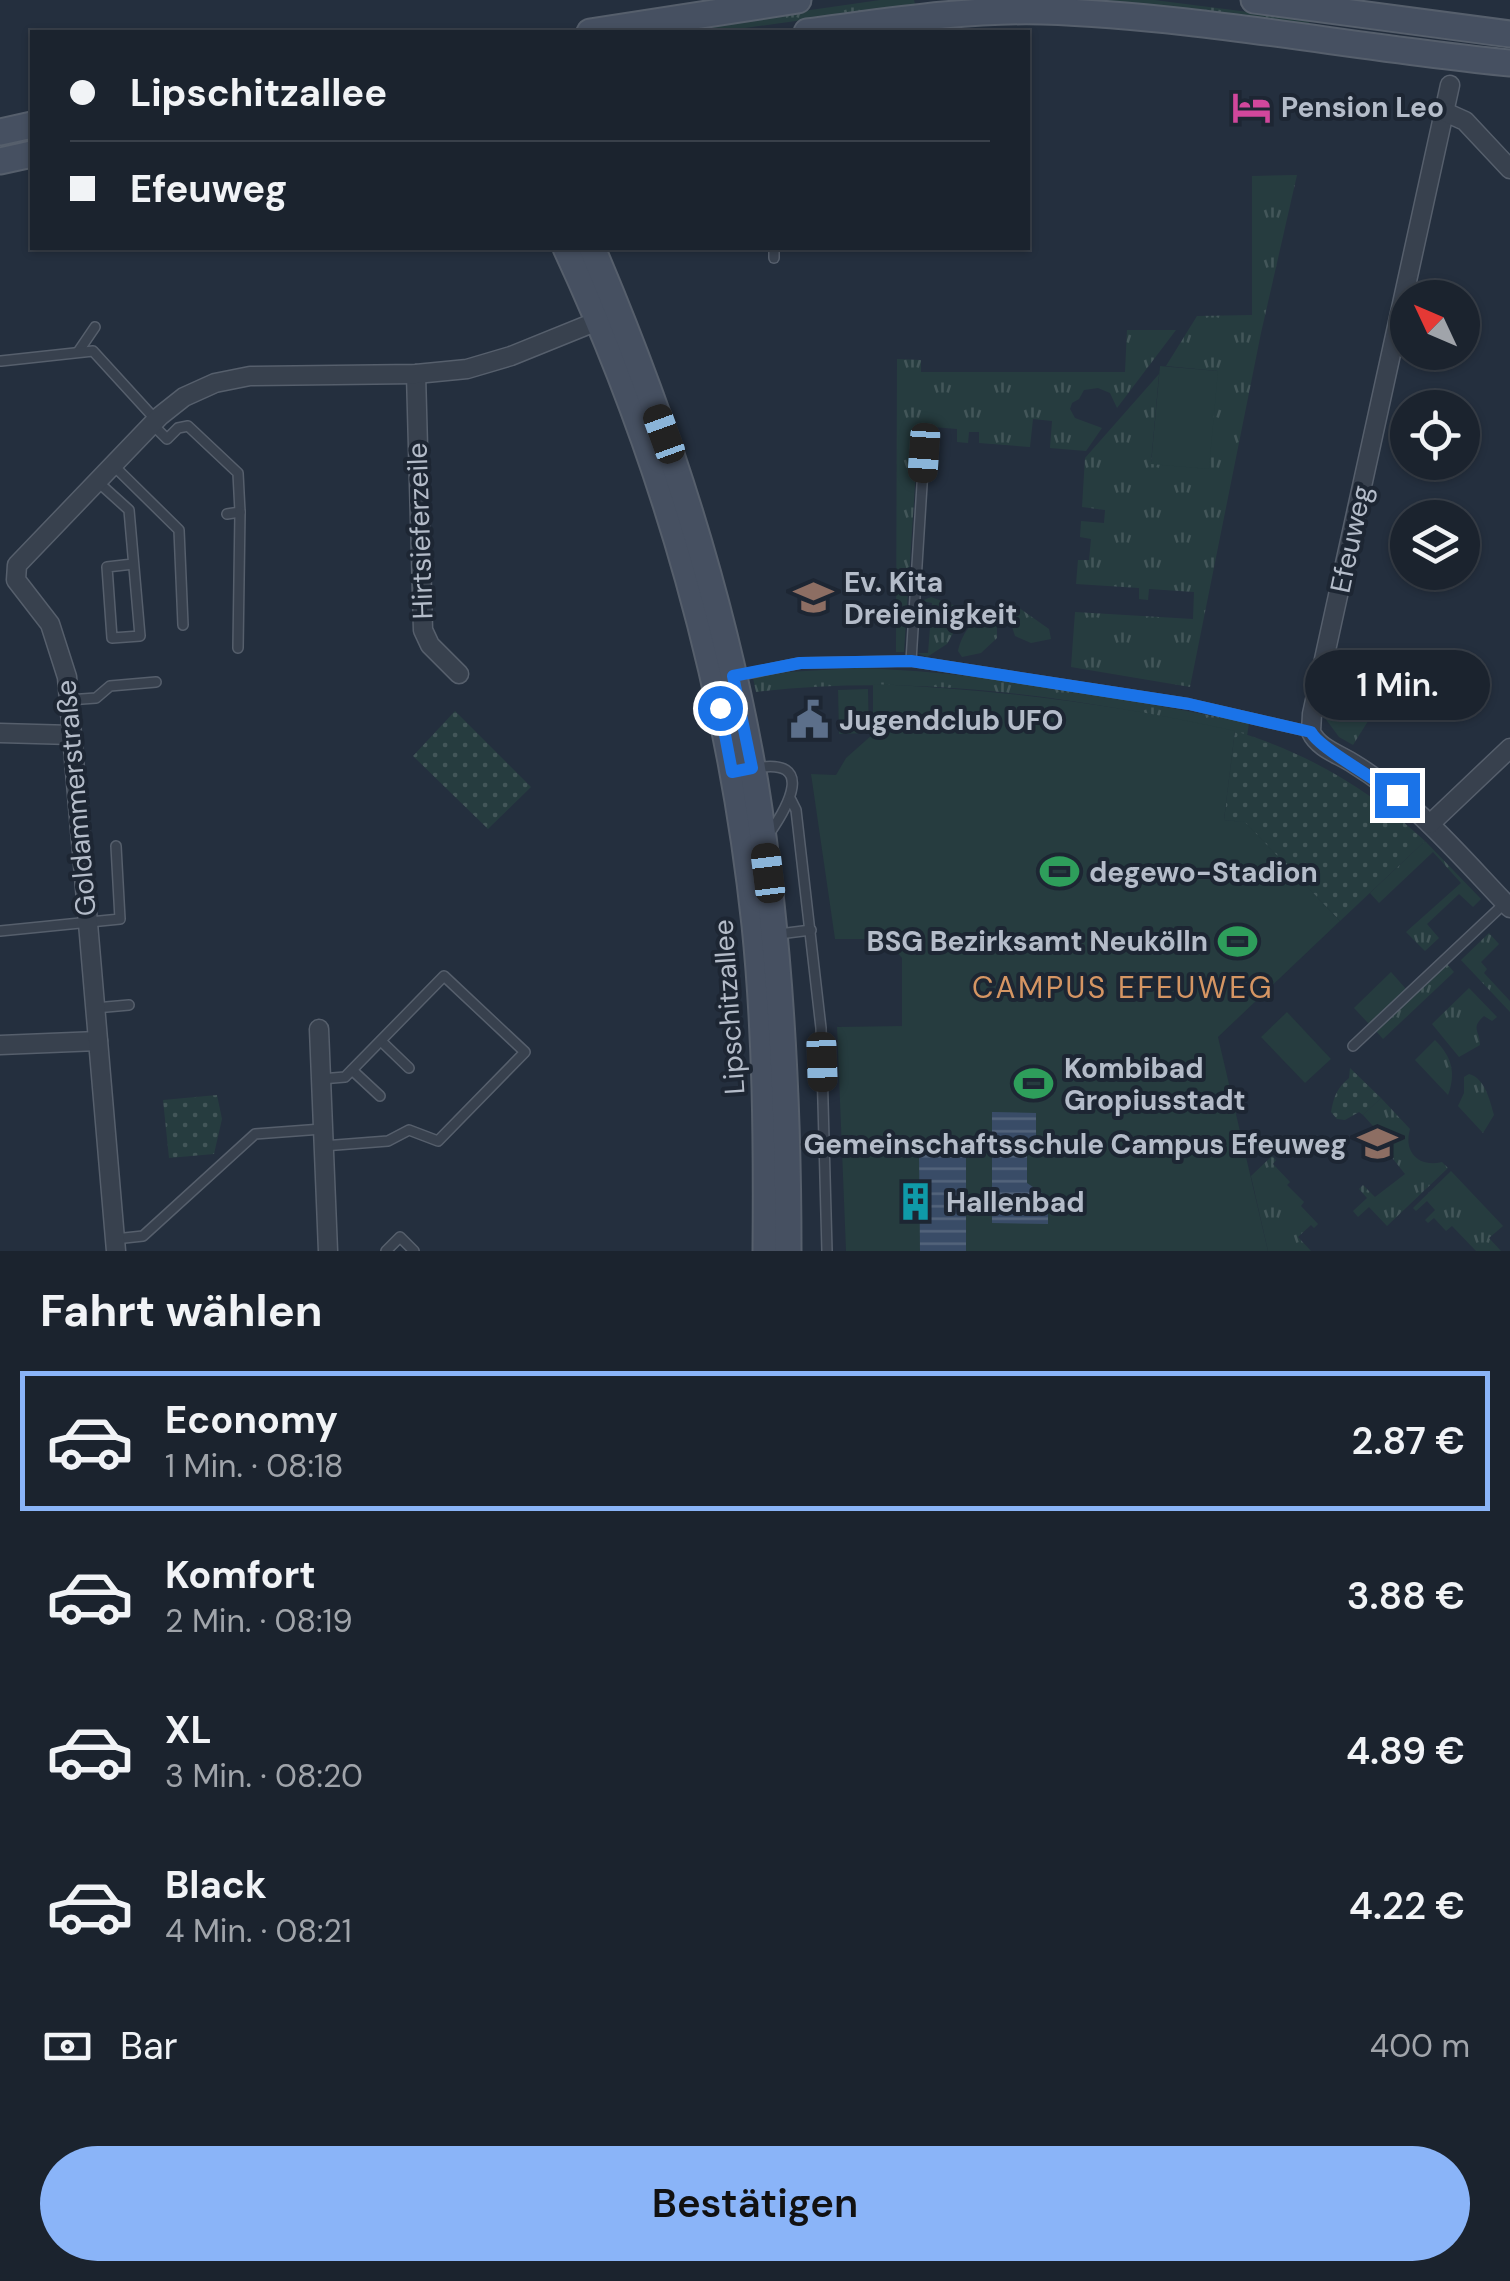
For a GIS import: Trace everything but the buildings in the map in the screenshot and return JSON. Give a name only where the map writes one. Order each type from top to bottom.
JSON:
[{"type":"street","points":[[640,29],[798,0]]},
{"type":"street","points":[[1254,0],[1326,4],[1459,29],[1510,34]]},
{"type":"street","points":[[1323,38],[1326,4]]},
{"type":"street","points":[[818,30],[942,7],[1038,11],[1292,34],[1510,63]]},
{"type":"street","points":[[1454,58],[1459,29]]},
{"type":"street","name":"Efeuweg","points":[[1311,732],[1314,702],[1450,85]]},
{"type":"street","points":[[1445,112],[1465,121],[1510,168]]},
{"type":"street","points":[[0,132],[30,124]]},
{"type":"street","points":[[0,161],[30,154]]},
{"type":"street","name":"Lipschitzallee","points":[[567,250],[609,317]]},
{"type":"street","name":"Lipschitzallee","points":[[592,250],[666,504],[724,678],[742,770],[764,840],[783,1037],[777,1238]]},
{"type":"street","name":"Goldammerstraße","points":[[115,1245],[66,677],[50,624],[7,575],[154,422],[184,397],[215,383],[250,376],[416,374],[489,364],[609,317]]},
{"type":"street","name":"Hirtsieferzeile","points":[[416,374],[422,630],[430,645],[459,674]]},
{"type":"street","points":[[1311,732],[1321,746],[1380,782],[1430,824],[1508,905]]},
{"type":"street","points":[[0,733],[72,735]]},
{"type":"street","points":[[1430,824],[1510,748]]},
{"type":"street","name":"Lipschitzallee","points":[[742,770],[777,1238]]},
{"type":"street","points":[[319,1028],[328,1251]]},
{"type":"street","points":[[0,1045],[98,1041]]},
{"type":"lane","points":[[78,352],[95,327]]},
{"type":"lane","points":[[1,361],[93,351],[168,439],[178,428],[188,426],[238,473],[238,648]]},
{"type":"lane","points":[[911,661],[924,453]]},
{"type":"lane","points":[[113,465],[180,530],[182,626]]},
{"type":"lane","points":[[97,481],[129,510],[140,636],[112,638],[108,568],[133,564]]},
{"type":"lane","points":[[227,514],[240,512]]},
{"type":"lane","points":[[724,678],[800,663],[911,661],[1189,704],[1311,732]]},
{"type":"lane","points":[[68,700],[96,698],[110,686],[156,682]]},
{"type":"lane","points":[[742,770],[774,765],[792,782],[791,800],[796,810],[821,1028],[827,1251]]},
{"type":"lane","points":[[764,840],[791,800]]},
{"type":"lane","points":[[0,931],[120,919],[116,846]]},
{"type":"lane","points":[[1353,1046],[1508,905]]},
{"type":"lane","points":[[776,935],[811,930]]},
{"type":"lane","points":[[115,1245],[143,1236],[255,1134],[388,1141],[409,1130],[438,1142],[525,1052],[444,976],[345,1077],[321,1079]]},
{"type":"lane","points":[[95,1008],[130,1005]]},
{"type":"lane","points":[[381,1041],[408,1068]]},
{"type":"lane","points":[[352,1070],[380,1096]]},
{"type":"lane","points":[[386,1251],[400,1237],[414,1251]]},
{"type":"green space","points":[[880,0],[914,0],[915,4],[731,30],[673,30]]},
{"type":"green space","points":[[955,0],[1154,0],[1311,20],[1307,26]]},
{"type":"green space","points":[[1297,175],[1190,687],[1071,667],[1075,612],[1193,619],[1194,592],[1149,589],[1148,600],[1139,599],[1139,588],[1076,584],[1078,560],[1089,560],[1091,539],[1080,537],[1081,521],[1104,523],[1105,510],[1082,507],[1085,458],[1159,374],[1151,463],[1218,371],[1166,366],[1197,316],[1252,315],[1252,176]]},
{"type":"green space","points":[[1127,330],[1176,330],[1117,408],[1110,393],[1098,388],[1084,390],[1072,403],[1070,409],[1075,418],[1102,428],[1086,451],[1050,448],[1052,421],[1033,419],[1030,447],[979,443],[979,432],[969,432],[968,443],[957,442],[957,429],[933,427],[931,440],[918,440],[904,652],[896,652],[897,359],[921,360],[921,372],[1125,372]]},
{"type":"green space","points":[[1160,366],[1218,371],[1209,469],[1151,464]]},
{"type":"green space","points":[[931,597],[958,607],[963,616],[947,644],[927,657],[917,653],[928,653],[932,603],[922,601]]},
{"type":"green space","points":[[1012,603],[1049,629],[1051,639],[1031,643],[1015,636],[1006,608]]},
{"type":"green space","points":[[988,614],[997,624],[997,638],[981,653],[962,657],[958,651],[965,633],[977,619]]},
{"type":"green space","points":[[857,668],[1005,681],[1249,723],[1236,806],[1226,805],[1235,732],[1116,708],[997,692],[877,685],[756,692],[753,678]]},
{"type":"green space","points":[[1334,672],[1385,694],[1353,745],[1339,737],[1325,718]]},
{"type":"green space","points":[[873,684],[1055,699],[1235,731],[1224,820],[1245,822],[1340,921],[1218,1037],[1268,1251],[846,1251],[837,1027],[902,1026],[902,958],[885,939],[835,939],[811,774],[836,775],[846,758],[873,734]]},
{"type":"green space","points":[[868,689],[869,733],[839,734],[838,690]]},
{"type":"green space","points":[[455,711],[531,787],[488,829],[413,756]]},
{"type":"green space","points":[[1235,731],[1288,750],[1336,775],[1382,805],[1425,841],[1340,921],[1245,823],[1224,820]]},
{"type":"green space","points":[[1425,841],[1481,899],[1473,907],[1459,894],[1427,924],[1439,938],[1425,951],[1406,932],[1461,883],[1433,852],[1379,903],[1370,893]]},
{"type":"green space","points":[[1489,933],[1499,944],[1481,962],[1487,969],[1484,973],[1510,1001],[1510,1012],[1461,960]]},
{"type":"green space","points":[[1447,964],[1454,972],[1383,1039],[1376,1031]]},
{"type":"green space","points":[[1391,972],[1406,989],[1369,1024],[1354,1008]]},
{"type":"green space","points":[[1469,988],[1497,1017],[1492,1021],[1484,1016],[1480,1020],[1480,1045],[1459,1057],[1432,1024]]},
{"type":"green space","points":[[1287,1012],[1331,1059],[1305,1083],[1261,1037]]},
{"type":"green space","points":[[1435,1040],[1451,1066],[1448,1095],[1415,1060]]},
{"type":"green space","points":[[1350,1068],[1381,1098],[1363,1115],[1359,1112],[1345,1120],[1337,1119],[1331,1112],[1333,1101],[1349,1078]]},
{"type":"green space","points":[[1469,1074],[1483,1085],[1494,1115],[1483,1133],[1458,1106],[1464,1093],[1464,1077]]},
{"type":"green space","points":[[217,1095],[222,1119],[214,1154],[169,1158],[163,1100]]},
{"type":"green space","points":[[1381,1098],[1410,1129],[1409,1145],[1415,1156],[1426,1163],[1442,1162],[1448,1168],[1387,1226],[1369,1207],[1358,1217],[1353,1211],[1367,1198],[1359,1189],[1363,1185],[1375,1197],[1405,1174],[1382,1145],[1373,1152],[1371,1149],[1383,1137],[1363,1115]]},
{"type":"green space","points":[[1272,1156],[1276,1160],[1273,1164],[1290,1182],[1287,1185],[1304,1202],[1301,1206],[1318,1224],[1298,1237],[1311,1251],[1268,1251],[1251,1176]]},
{"type":"green space","points":[[1451,1171],[1503,1226],[1489,1238],[1501,1251],[1476,1251],[1452,1226],[1446,1231],[1434,1218],[1428,1223],[1425,1220],[1435,1210],[1427,1201],[1416,1211],[1413,1208]]},
{"type":"water","points":[[992,1112],[1036,1113],[1036,1147],[1027,1148],[1027,1183],[1048,1197],[1048,1224],[992,1223]]},
{"type":"water","points":[[966,1151],[966,1251],[920,1251],[919,1152]]},
{"type":"place","name":"Pension Leo","points":[[1251,107]]},
{"type":"place","name":"Ev. Kita Dreieinigkeit","points":[[814,598]]},
{"type":"place","name":"Jugendclub UFO","points":[[809,720]]},
{"type":"place","name":"degewo-Stadion","points":[[1059,872]]},
{"type":"place","name":"BSG Bezirksamt Neukölln","points":[[1238,941]]},
{"type":"place","name":"Kombibad Gropiusstadt","points":[[1034,1084]]},
{"type":"place","name":"Gemeinschaftsschule Campus Efeuweg","points":[[1377,1144]]},
{"type":"place","name":"Hallenbad","points":[[916,1202]]},
{"type":"district","name":"CAMPUS EFEUWEG","points":[[1123,987]]},
{"type":"route","points":[[720,708],[732,772],[752,768],[733,676],[800,663],[911,661],[1189,704],[1311,732],[1321,746],[1397,795]]}]
